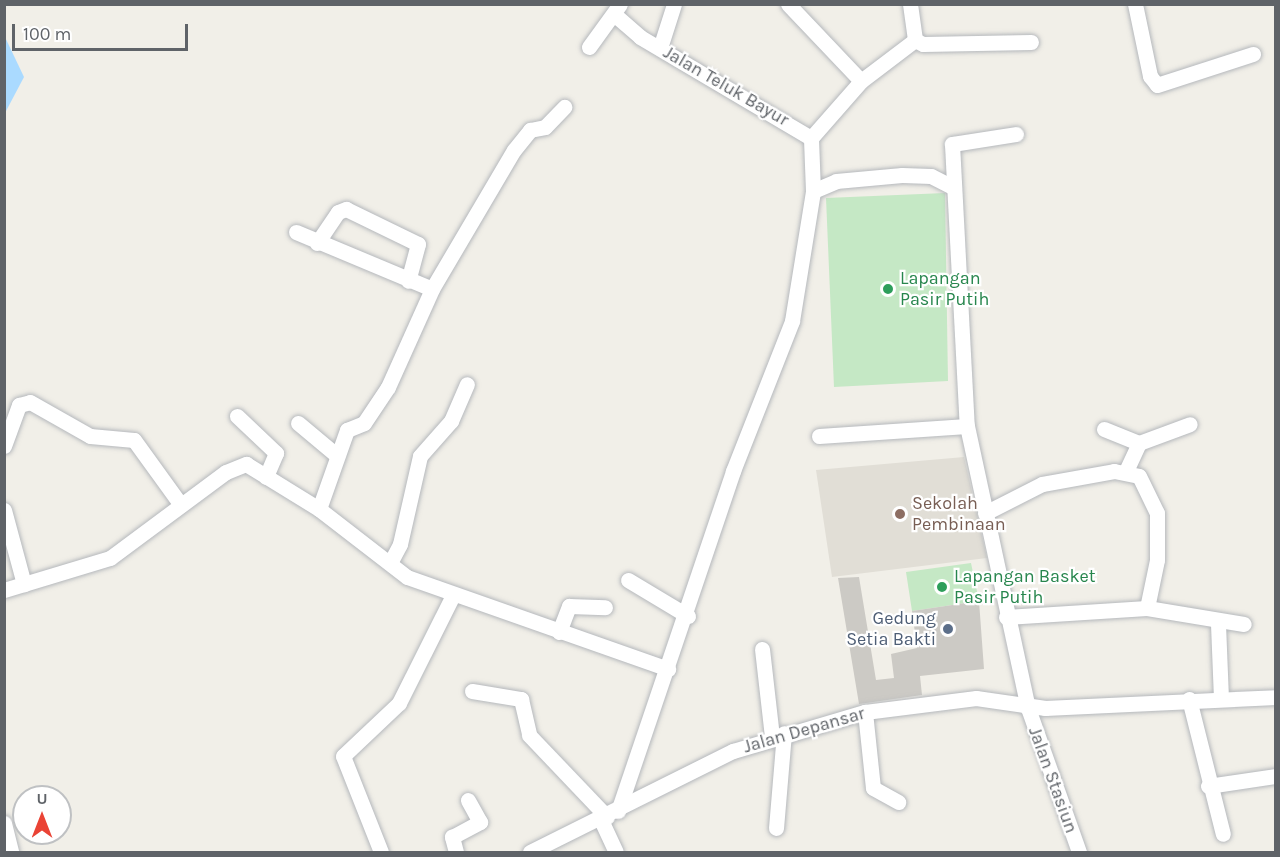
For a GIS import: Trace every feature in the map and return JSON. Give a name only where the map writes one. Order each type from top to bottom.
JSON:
[{"type":"street","points":[[660,48],[674,4]]},
{"type":"street","points":[[788,4],[861,81]]},
{"type":"street","points":[[910,4],[915,40]]},
{"type":"street","points":[[1135,4],[1150,76],[1157,85],[1253,54]]},
{"type":"street","points":[[589,47],[617,10]]},
{"type":"street","name":"Jalan Teluk Bayur","points":[[617,10],[634,32],[811,138]]},
{"type":"street","points":[[616,852],[609,816],[688,616],[733,471],[798,301],[813,191],[811,138],[861,81],[915,40]]},
{"type":"street","points":[[915,40],[945,48],[1031,42]]},
{"type":"street","points":[[319,509],[335,454],[349,428],[364,423],[387,387],[432,289],[514,150],[530,130],[545,127],[564,106]]},
{"type":"street","points":[[1016,134],[952,144],[951,186],[967,426],[1006,617],[1147,608],[1218,624],[1244,624]]},
{"type":"street","points":[[813,191],[836,181],[902,175],[931,176],[951,186]]},
{"type":"street","points":[[317,243],[338,212],[346,209],[418,244],[408,281]]},
{"type":"street","points":[[296,232],[317,243],[432,289]]},
{"type":"street","points":[[390,563],[400,544],[420,456],[451,421],[467,384]]},
{"type":"street","points":[[4,446],[19,405],[30,402],[90,436],[134,440],[181,505]]},
{"type":"street","points":[[237,416],[276,453],[266,477]]},
{"type":"street","points":[[298,423],[335,454]]},
{"type":"street","points":[[1104,429],[1139,443],[1190,424]]},
{"type":"street","points":[[819,436],[967,426]]},
{"type":"street","points":[[1126,471],[1139,443]]},
{"type":"street","points":[[4,590],[110,558],[240,465],[266,477],[319,509],[390,563],[452,597],[668,669]]},
{"type":"street","points":[[985,513],[1042,484],[1126,471],[1150,489],[1157,513],[1157,560],[1147,608]]},
{"type":"street","points":[[4,510],[24,584]]},
{"type":"street","points":[[628,580],[688,616]]},
{"type":"street","points":[[381,852],[343,756],[399,703],[452,597]]},
{"type":"street","points":[[559,632],[570,606],[605,607]]},
{"type":"street","name":"Jalan Stasiun","points":[[1006,617],[1028,708],[1079,852]]},
{"type":"street","points":[[1218,624],[1221,698]]},
{"type":"street","points":[[762,649],[778,735],[776,828]]},
{"type":"street","points":[[996,697],[1022,684]]},
{"type":"street","points":[[472,691],[521,699],[529,735],[609,816]]},
{"type":"street","name":"Jalan Depansar","points":[[530,852],[554,848],[733,750],[778,735],[866,712],[996,697],[1028,708]]},
{"type":"street","points":[[1028,708],[1189,699],[1275,697]]},
{"type":"street","points":[[1189,699],[1208,786],[1223,834]]},
{"type":"street","points":[[866,712],[873,788],[898,802]]},
{"type":"street","points":[[1208,786],[1275,776]]},
{"type":"street","points":[[456,852],[453,835],[480,822],[468,800]]},
{"type":"street","points":[[4,823],[12,852]]},
{"type":"shaded area","name":"Sekolah Pembinaan","points":[[964,457],[987,558],[832,577],[816,470]]},
{"type":"green space","name":"Lapangan Pasir Putih","points":[[945,193],[948,381],[834,387],[826,198]]},
{"type":"green space","name":"Lapangan Basket Pasir Putih","points":[[971,563],[979,601],[912,611],[906,572]]},
{"type":"water","points":[[4,35],[24,77],[5,113],[4,113]]},
{"type":"building","points":[[859,577],[876,680],[894,678],[891,654],[917,648],[912,611],[979,601],[984,669],[920,676],[922,695],[859,704],[838,578]]},
{"type":"place","name":"Lapangan Pasir Putih","points":[[888,289]]},
{"type":"place","name":"Sekolah Pembinaan","points":[[900,514]]},
{"type":"place","name":"Lapangan Basket Pasir Putih","points":[[942,587]]},
{"type":"place","name":"Gedung Setia Bakti","points":[[948,629]]}]
